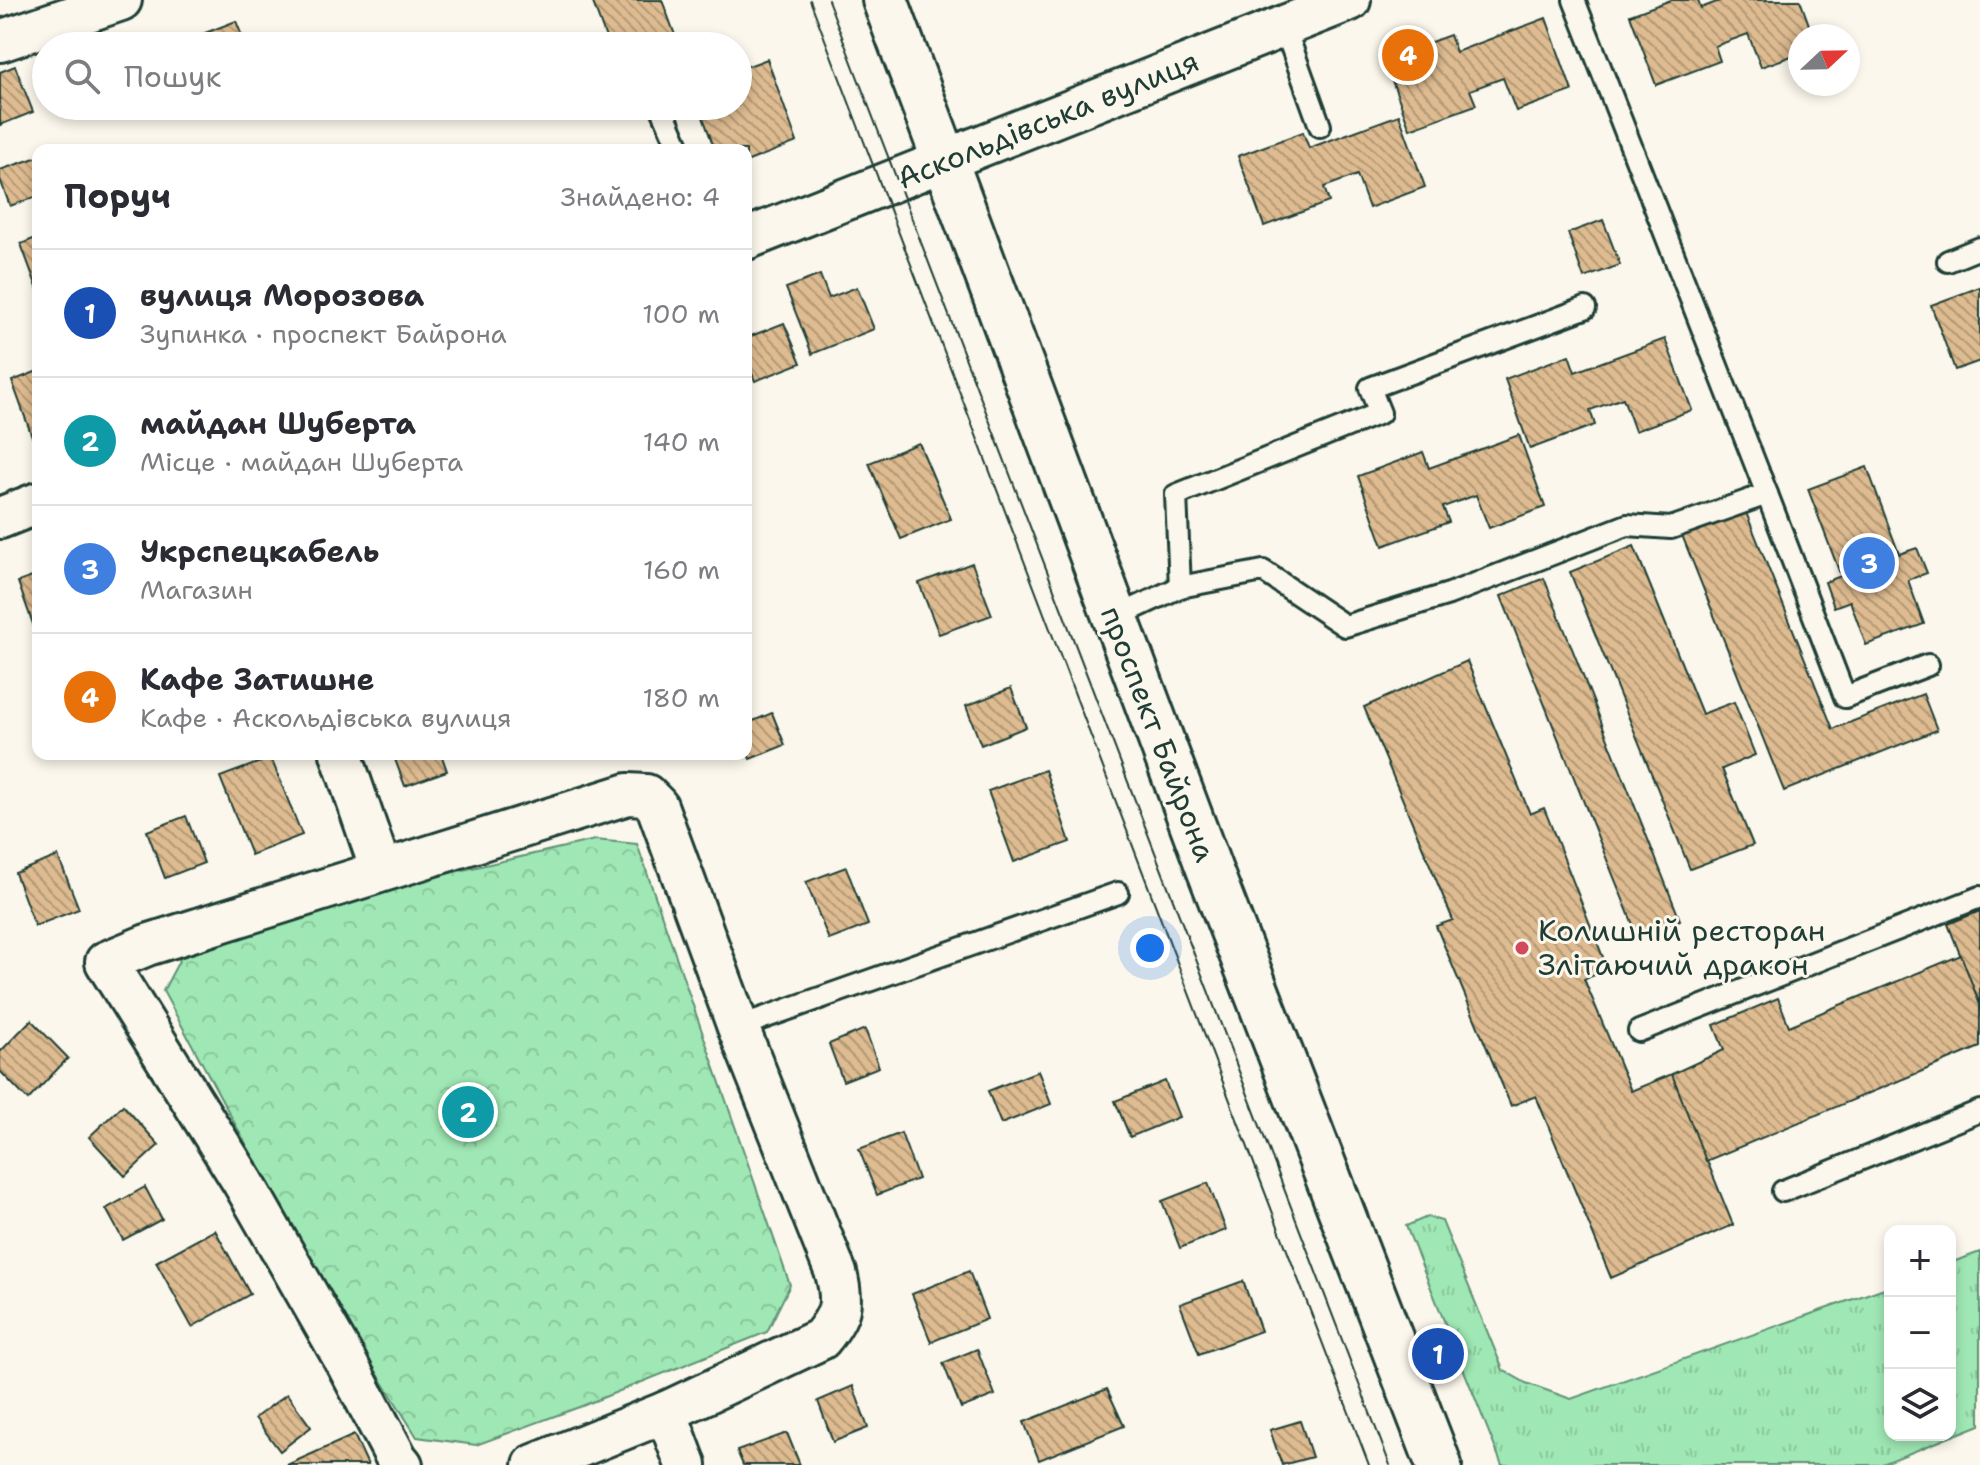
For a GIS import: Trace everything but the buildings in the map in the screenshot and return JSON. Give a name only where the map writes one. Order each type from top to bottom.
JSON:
[{"type":"main road","name":"проспект Байрона","points":[[885,0],[1114,618],[1439,1465]]},
{"type":"street","points":[[0,41],[121,0]]},
{"type":"street","name":"Аскольдівська вулиця","points":[[752,237],[1350,0]]},
{"type":"street","points":[[0,518],[32,505]]},
{"type":"street","points":[[343,760],[381,870]]},
{"type":"street","points":[[402,1465],[243,1182],[106,962],[147,945],[381,870],[628,794],[646,795],[657,806],[738,1027],[836,1273],[842,1296],[837,1321],[821,1339],[666,1412],[534,1465]]},
{"type":"street","points":[[666,1412],[686,1465]]},
{"type":"lane","points":[[1574,0],[1845,697],[1928,665]]},
{"type":"lane","points":[[1284,26],[1320,126]]},
{"type":"lane","points":[[667,120],[677,144]]},
{"type":"lane","points":[[1948,261],[1980,248]]},
{"type":"lane","points":[[1180,587],[1176,495],[1380,413],[1370,388],[1585,308]]},
{"type":"lane","points":[[1114,618],[1180,587],[1263,571],[1345,626],[1449,594],[1627,525],[1671,528],[1767,494]]},
{"type":"lane","points":[[738,1027],[1118,893]]},
{"type":"lane","points":[[1639,1031],[1980,897]]},
{"type":"lane","points":[[1783,1191],[1980,1111]]},
{"type":"green space","points":[[595,840],[637,844],[790,1285],[767,1332],[476,1445],[417,1437],[323,1286],[163,991],[181,957],[257,924],[437,876]]},
{"type":"green space","points":[[1427,1217],[1442,1221],[1503,1370],[1526,1383],[1571,1399],[1884,1288],[1884,1441],[1940,1441],[1880,1465],[1502,1465],[1406,1226]]},
{"type":"green space","points":[[1980,1252],[1980,1425],[1956,1435],[1956,1261]]},
{"type":"tram line","points":[[810,0],[1369,1465]]},
{"type":"tram line","points":[[828,0],[1390,1465]]},
{"type":"place","name":"Кафе Затишне","points":[[1408,55]]},
{"type":"place","name":"Укрспецкабель","points":[[1869,563]]},
{"type":"place","name":"Колишній ресторан Злітаючий дракон","points":[[1522,948]]},
{"type":"place","name":"майдан Шуберта","points":[[468,1112]]},
{"type":"place","name":"вулиця Морозова","points":[[1438,1354]]}]
